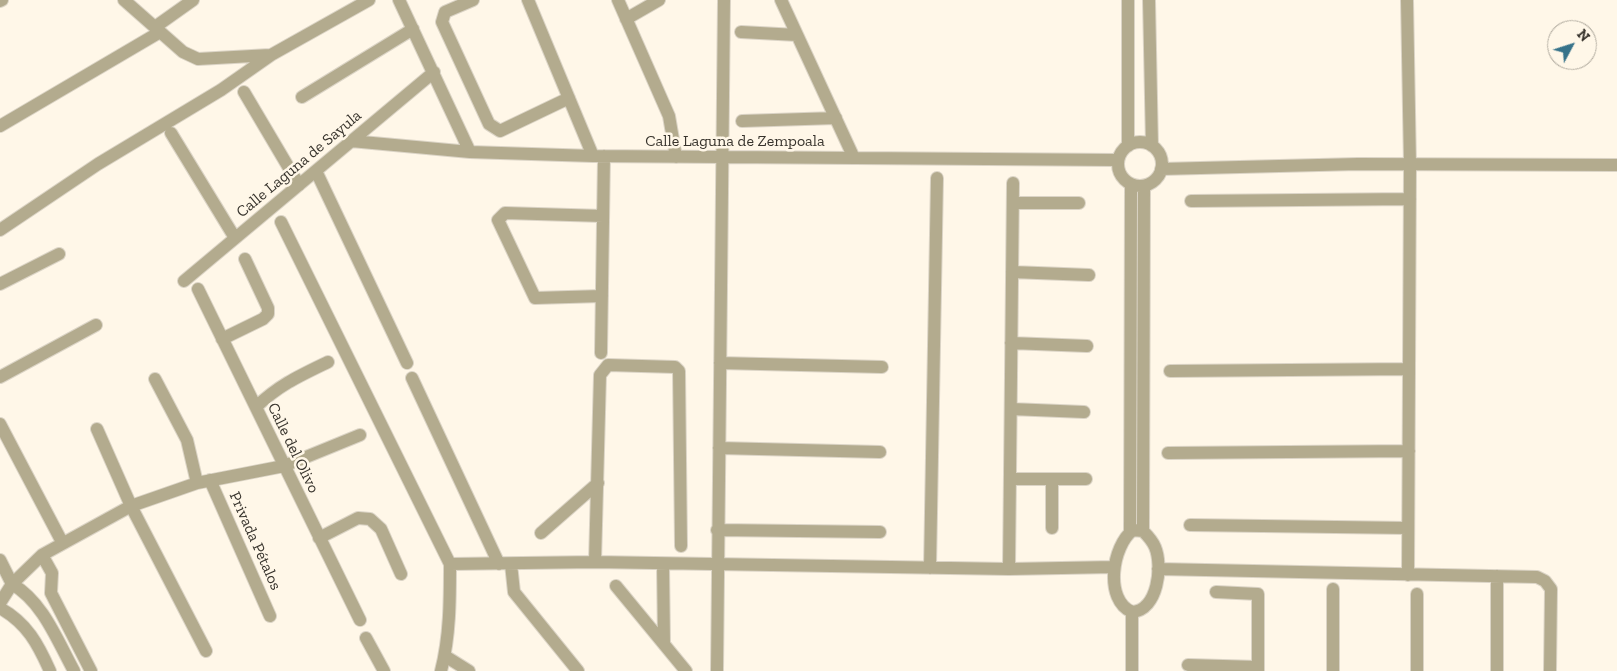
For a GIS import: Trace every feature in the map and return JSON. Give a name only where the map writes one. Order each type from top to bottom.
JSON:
[{"type":"street","points":[[124,0],[182,52],[198,59],[271,55]]},
{"type":"street","points":[[0,126],[158,29],[194,0]]},
{"type":"street","points":[[0,230],[98,164],[221,90],[271,55],[369,0]]},
{"type":"street","points":[[399,0],[470,152]]},
{"type":"street","points":[[473,0],[445,12],[442,22],[489,124],[500,131],[569,98]]},
{"type":"street","points":[[528,0],[569,98],[599,156],[603,216],[601,353]]},
{"type":"street","points":[[618,0],[669,116],[676,157]]},
{"type":"street","points":[[626,19],[659,0]]},
{"type":"street","points":[[717,671],[724,0]]},
{"type":"street","points":[[781,0],[854,158]]},
{"type":"street","points":[[1128,0],[1128,146]]},
{"type":"street","points":[[1149,0],[1152,146]]},
{"type":"street","points":[[1408,0],[1410,165],[1408,574]]},
{"type":"street","points":[[302,97],[413,29]]},
{"type":"street","points":[[741,32],[797,35]]},
{"type":"street","name":"Calle Laguna de Sayula","points":[[184,281],[434,72]]},
{"type":"street","points":[[244,92],[299,185]]},
{"type":"street","points":[[742,121],[836,118]]},
{"type":"street","points":[[171,133],[236,238]]},
{"type":"street","name":"Calle Laguna de Zempoala","points":[[351,142],[470,152],[599,156],[1118,160]]},
{"type":"street","points":[[1144,143],[1152,146],[1162,160],[1161,169],[1158,176],[1138,185],[1122,176],[1118,160],[1128,146],[1144,143]]},
{"type":"street","points":[[1161,169],[1348,164],[1617,165]]},
{"type":"street","points":[[316,171],[407,363]]},
{"type":"street","points":[[930,568],[937,178]]},
{"type":"street","points":[[1009,569],[1013,183]]},
{"type":"street","points":[[1137,532],[1138,185]]},
{"type":"street","points":[[1191,201],[1410,199]]},
{"type":"street","points":[[1013,203],[1079,203]]},
{"type":"street","points":[[602,296],[535,298],[498,220],[505,213],[603,216]]},
{"type":"street","points":[[281,222],[450,564],[450,607],[445,656],[441,671]]},
{"type":"street","points":[[0,284],[59,254]]},
{"type":"street","points":[[222,339],[263,319],[268,314],[245,259]]},
{"type":"street","points":[[1012,272],[1089,275]]},
{"type":"street","name":"Calle del Olivo","points":[[198,289],[360,620]]},
{"type":"street","points":[[0,377],[96,325]]},
{"type":"street","points":[[1012,343],[1087,346]]},
{"type":"street","points":[[256,407],[273,390],[287,381],[328,362]]},
{"type":"street","points":[[720,363],[882,367]]},
{"type":"street","points":[[596,562],[600,375],[602,370],[608,365],[675,367],[680,376],[681,546]]},
{"type":"street","points":[[1170,371],[1409,369]]},
{"type":"street","points":[[412,378],[505,564],[514,592],[578,671]]},
{"type":"street","points":[[155,379],[187,440],[197,483]]},
{"type":"street","points":[[1011,409],[1084,412]]},
{"type":"street","points":[[0,424],[62,542]]},
{"type":"street","points":[[97,429],[131,506],[206,651]]},
{"type":"street","points":[[6,584],[42,555],[62,542],[131,506],[197,483],[284,466],[360,435]]},
{"type":"street","points":[[718,448],[880,452]]},
{"type":"street","points":[[1168,453],[1409,451]]},
{"type":"street","points":[[1010,479],[1086,479]]},
{"type":"street","points":[[1052,479],[1052,528]]},
{"type":"street","name":"Privada Pétalos","points":[[210,480],[270,616]]},
{"type":"street","points":[[541,533],[598,483]]},
{"type":"street","points":[[319,538],[358,518],[370,519],[381,529],[401,574]]},
{"type":"street","points":[[1190,525],[1408,528]]},
{"type":"street","points":[[718,530],[880,532]]},
{"type":"street","points":[[1137,532],[1155,547],[1158,569],[1152,598],[1138,612],[1132,612],[1120,604],[1116,590],[1114,567],[1120,544],[1137,532]]},
{"type":"street","points":[[42,555],[52,573],[51,593],[91,671]]},
{"type":"street","points":[[0,560],[6,584],[0,603]]},
{"type":"street","points":[[450,564],[596,562],[1009,569],[1114,567]]},
{"type":"street","points":[[663,564],[664,644]]},
{"type":"street","points":[[1158,569],[1537,577],[1545,581],[1550,589],[1550,671]]},
{"type":"street","points":[[1496,576],[1497,671]]},
{"type":"street","points":[[6,584],[26,592],[38,606],[74,671]]},
{"type":"street","points":[[616,586],[686,671]]},
{"type":"street","points":[[1334,589],[1334,671]]},
{"type":"street","points":[[1188,665],[1258,669],[1258,594],[1216,592]]},
{"type":"street","points":[[1417,594],[1417,671]]},
{"type":"street","points":[[0,608],[14,616],[27,627],[40,648],[50,671]]},
{"type":"street","points":[[1132,612],[1132,671]]},
{"type":"street","points":[[366,638],[384,671]]},
{"type":"street","points":[[445,656],[470,671]]}]
